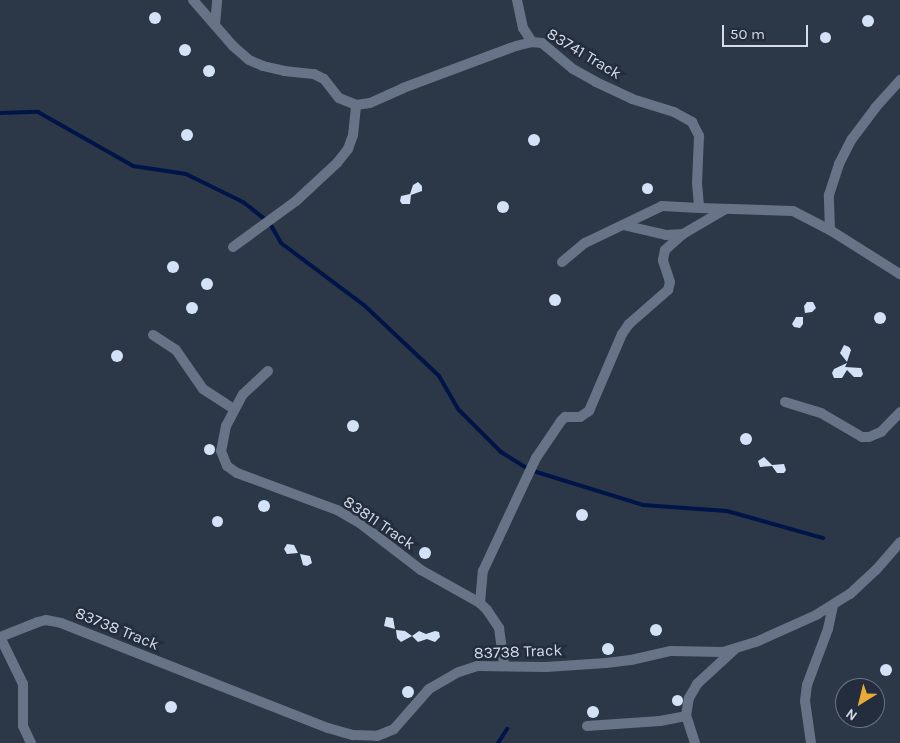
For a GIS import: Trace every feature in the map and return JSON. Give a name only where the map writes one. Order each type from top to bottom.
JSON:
[{"type":"street","points":[[193,0],[233,46],[249,60],[263,66],[284,71],[314,74],[324,79],[339,98],[356,105],[353,135],[348,148],[337,163],[296,201],[233,247]]},
{"type":"street","points":[[215,25],[217,0]]},
{"type":"street","points":[[517,0],[523,28],[532,42]]},
{"type":"street","name":"83741 Track","points":[[356,105],[370,103],[471,62],[532,42],[542,43],[548,46],[573,69],[596,82],[632,98],[674,112],[692,122],[700,136],[697,183],[699,208]]},
{"type":"street","points":[[830,230],[829,195],[839,164],[863,123],[900,80]]},
{"type":"street","points":[[562,262],[585,244],[664,205],[724,210],[789,210],[830,230],[900,274]]},
{"type":"street","points":[[480,603],[483,571],[536,458],[565,417],[580,417],[589,411],[625,329],[668,290],[670,282],[663,255],[671,244],[683,234],[724,210]]},
{"type":"street","points":[[623,225],[666,235],[683,234]]},
{"type":"street","points":[[153,335],[176,350],[203,388],[235,406],[243,394],[268,371]]},
{"type":"street","points":[[785,402],[821,413],[862,437],[869,437],[880,432],[900,412]]},
{"type":"street","name":"83811 Track","points":[[235,406],[226,426],[221,444],[225,462],[230,469],[337,510],[361,524],[421,570],[480,603],[499,628],[504,665]]},
{"type":"street","name":"83738 Track","points":[[0,637],[46,620],[61,623],[328,728],[353,735],[368,736],[384,734],[394,729],[424,694],[440,682],[478,666],[546,667],[631,660],[672,651],[714,653],[736,649],[785,630],[833,606],[866,581],[900,542]]},
{"type":"street","points":[[810,743],[805,701],[807,685],[828,629],[833,606]]},
{"type":"street","points":[[0,637],[23,684],[23,726],[31,743]]},
{"type":"street","points":[[695,743],[686,716],[689,698],[695,687],[736,649]]},
{"type":"street","points":[[588,726],[660,721],[686,716]]},
{"type":"building","points":[[155,12],[161,18],[155,24],[149,18]]},
{"type":"building","points":[[868,15],[874,21],[868,27],[862,21]]},
{"type":"building","points":[[825,31],[831,37],[825,43],[819,37]]},
{"type":"building","points":[[185,44],[191,50],[185,56],[179,50]]},
{"type":"building","points":[[209,65],[215,71],[209,77],[203,71]]},
{"type":"building","points":[[187,129],[193,135],[187,141],[181,135]]},
{"type":"building","points":[[534,134],[540,140],[534,146],[528,140]]},
{"type":"building","points":[[418,182],[422,186],[422,191],[411,195],[410,204],[402,204],[400,201],[401,196],[410,194],[413,185]]},
{"type":"building","points":[[647,182],[653,188],[647,194],[641,188]]},
{"type":"building","points":[[503,201],[509,207],[503,213],[497,207]]},
{"type":"building","points":[[173,261],[179,267],[173,273],[167,267]]},
{"type":"building","points":[[207,278],[213,284],[207,290],[201,284]]},
{"type":"building","points":[[555,294],[561,300],[555,306],[549,300]]},
{"type":"building","points":[[192,302],[198,308],[192,314],[186,308]]},
{"type":"building","points":[[807,302],[813,302],[816,308],[812,312],[805,313],[804,306]]},
{"type":"building","points":[[880,312],[886,318],[880,324],[874,318]]},
{"type":"building","points":[[796,317],[803,317],[803,324],[800,328],[794,327],[792,324]]},
{"type":"building","points":[[844,345],[851,350],[847,362],[840,353]]},
{"type":"building","points":[[117,350],[123,356],[117,362],[111,356]]},
{"type":"building","points":[[847,363],[845,367],[861,368],[863,374],[861,377],[854,377],[847,370],[842,378],[834,378],[832,373],[834,369]]},
{"type":"building","points":[[353,420],[359,426],[353,432],[347,426]]},
{"type":"building","points":[[746,433],[752,439],[746,445],[740,439]]},
{"type":"building","points":[[209,443],[215,449],[209,455],[203,449]]},
{"type":"building","points":[[764,457],[772,465],[784,464],[786,470],[784,473],[777,473],[772,466],[760,467],[758,461]]},
{"type":"building","points":[[264,500],[270,506],[264,512],[258,506]]},
{"type":"building","points":[[582,509],[588,515],[582,521],[576,515]]},
{"type":"building","points":[[217,515],[223,521],[217,527],[211,521]]},
{"type":"building","points":[[287,544],[294,545],[298,553],[287,554],[284,549]]},
{"type":"building","points":[[425,547],[431,553],[425,559],[419,553]]},
{"type":"building","points":[[300,554],[310,556],[312,563],[307,566],[303,565]]},
{"type":"building","points":[[386,617],[393,618],[395,629],[384,626]]},
{"type":"building","points":[[656,624],[662,630],[656,636],[650,630]]},
{"type":"building","points":[[396,630],[405,631],[412,636],[401,642],[397,638]]},
{"type":"building","points":[[419,631],[426,634],[435,631],[439,632],[440,637],[435,642],[427,639],[418,642],[412,636]]},
{"type":"building","points":[[608,643],[614,649],[608,655],[602,649]]},
{"type":"building","points":[[886,664],[892,670],[886,676],[880,670]]},
{"type":"building","points":[[408,686],[414,692],[408,698],[402,692]]},
{"type":"building","points":[[677,694],[683,700],[677,706],[671,700]]},
{"type":"building","points":[[171,701],[177,707],[171,713],[165,707]]},
{"type":"building","points":[[593,706],[599,712],[593,718],[587,712]]},
{"type":"waterway","points":[[0,113],[38,112],[133,166],[186,174],[243,202],[269,222],[281,243],[364,305],[439,376],[459,410],[501,452],[530,470],[643,505],[727,511],[823,538]]},
{"type":"waterway","points":[[498,743],[507,729]]}]
